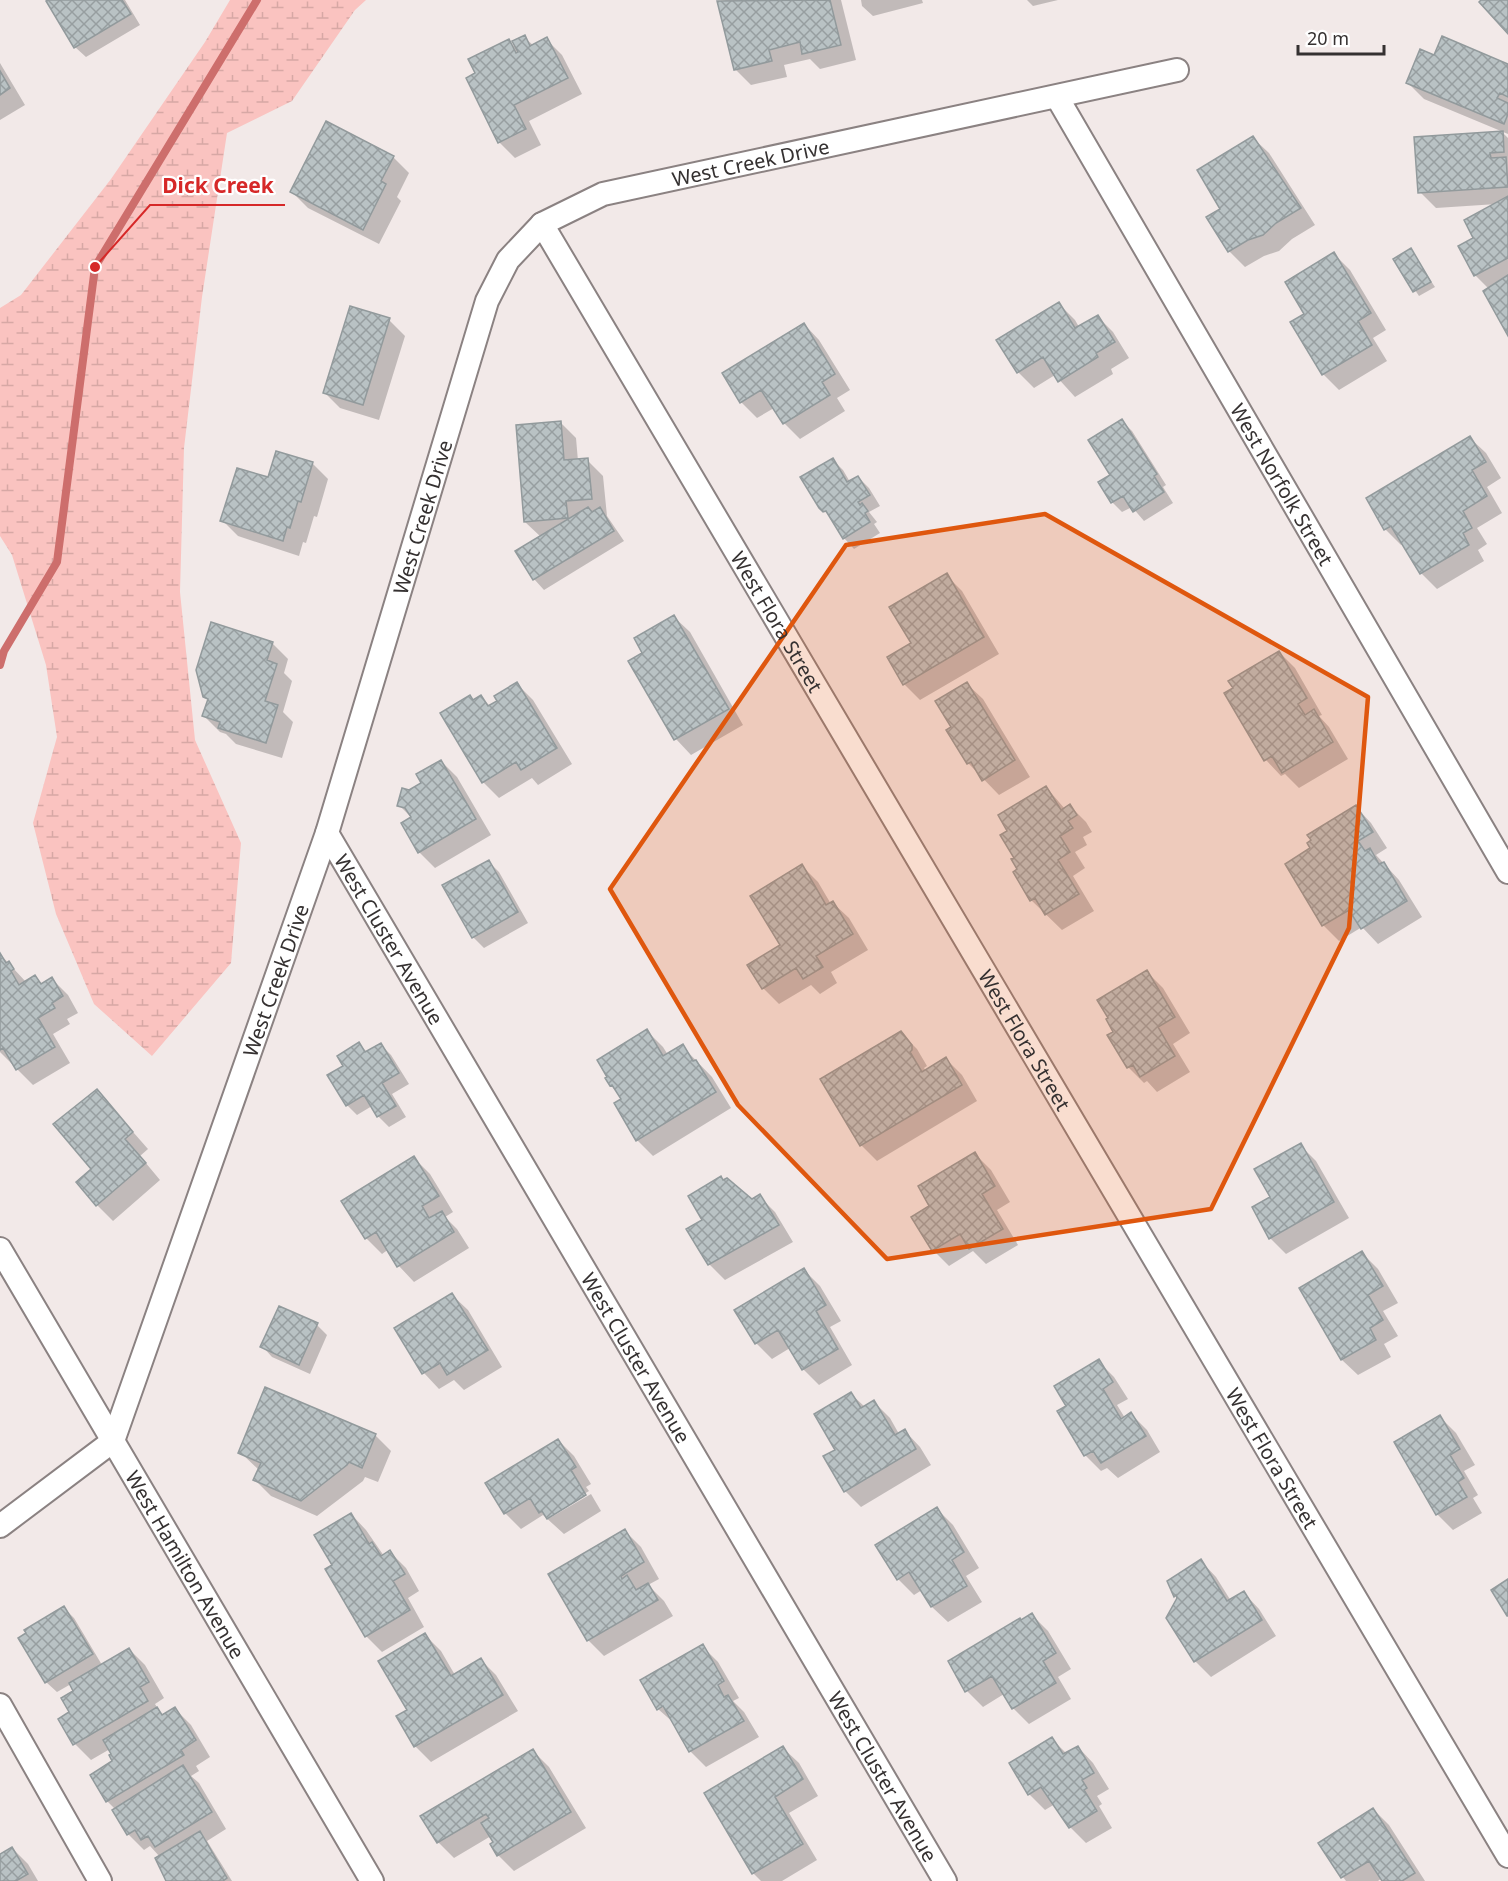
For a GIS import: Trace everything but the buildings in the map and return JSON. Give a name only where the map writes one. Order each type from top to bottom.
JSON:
[{"type":"street","name":"West Creek Drive","points":[[113,1441],[327,833],[487,301],[508,260],[542,225],[603,195],[1177,70]]},
{"type":"street","name":"West Norfolk Street","points":[[1057,97],[1508,872]]},
{"type":"street","name":"West Flora Street","points":[[542,225],[1508,1856]]},
{"type":"street","name":"West Cluster Avenue","points":[[327,833],[945,1881]]},
{"type":"street","name":"West Hamilton Avenue","points":[[0,1249],[372,1881]]},
{"type":"street","points":[[0,1526],[113,1441]]},
{"type":"street","points":[[0,1705],[100,1881]]},
{"type":"highlighted area","points":[[1045,514],[1368,697],[1349,928],[1211,1209],[887,1259],[738,1105],[610,889],[846,545]]},
{"type":"green space","points":[[230,0],[366,0],[355,10],[292,101],[227,133],[202,297],[184,448],[180,592],[195,740],[241,843],[231,963],[152,1056],[94,1004],[56,914],[33,823],[57,737],[46,665],[12,555],[0,536],[0,308],[21,295],[111,179],[205,42]]},
{"type":"waterway","points":[[0,665],[4,651],[57,562],[95,267],[257,0]]},
{"type":"place","name":"Dick Creek","points":[[95,267]]}]
